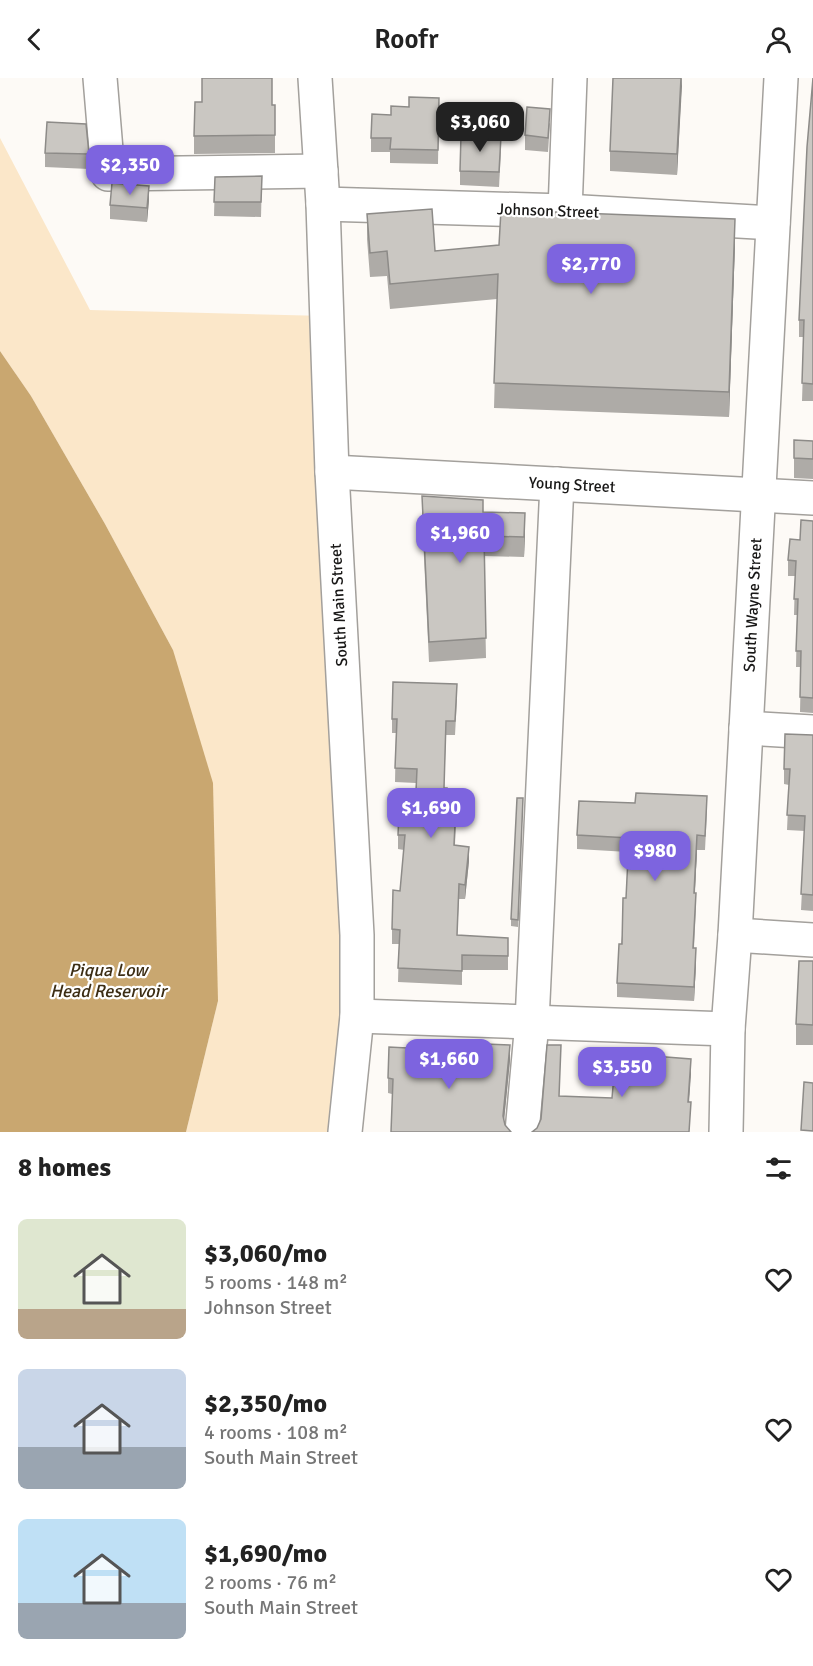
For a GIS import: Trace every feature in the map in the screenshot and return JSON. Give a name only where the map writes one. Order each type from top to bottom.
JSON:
[{"type":"street","points":[[100,78],[108,174],[321,171]]},
{"type":"street","name":"South Main Street","points":[[315,78],[321,171],[332,472],[357,935],[357,1016],[345,1132]]},
{"type":"street","points":[[565,211],[570,78]]},
{"type":"street","name":"South Wayne Street","points":[[726,1132],[728,1029],[781,78]]},
{"type":"street","name":"Johnson Street","points":[[322,204],[565,211],[773,223]]},
{"type":"street","name":"Young Street","points":[[332,472],[813,498]]},
{"type":"street","points":[[522,1132],[532,1022],[557,484]]},
{"type":"street","points":[[746,728],[813,732]]},
{"type":"street","points":[[735,935],[813,940]]},
{"type":"street","points":[[357,1016],[728,1029]]},
{"type":"shaded area","points":[[0,138],[90,310],[326,316],[345,1132],[186,1132],[218,1001],[173,650],[105,524],[31,396],[0,351]]},
{"type":"water","name":"Piqua Low Head Reservoir","points":[[0,351],[31,396],[105,524],[173,650],[213,783],[218,1001],[186,1132],[0,1132]]},
{"type":"building","points":[[202,78],[272,78],[275,135],[194,136],[195,102],[202,102]]},
{"type":"building","points":[[613,78],[681,78],[677,154],[610,151]]},
{"type":"building","points":[[813,78],[813,384],[802,383],[804,320],[799,320],[807,147]]},
{"type":"building","points":[[409,97],[439,98],[438,150],[390,149],[391,138],[371,138],[372,114],[391,115],[391,106],[409,107]]},
{"type":"building","points":[[527,107],[550,109],[548,138],[525,135]]},
{"type":"building","points":[[47,122],[86,124],[89,154],[45,153]]},
{"type":"building","points":[[461,135],[501,136],[499,172],[460,171]]},
{"type":"building","points":[[262,176],[261,202],[214,202],[215,177]]},
{"type":"building","points":[[112,183],[149,186],[147,208],[110,205]]},
{"type":"building","points":[[432,209],[435,251],[499,245],[501,210],[735,219],[729,392],[494,383],[498,274],[390,284],[387,251],[370,253],[367,214]]},
{"type":"building","points":[[794,440],[813,441],[813,459],[794,458]]},
{"type":"building","points":[[422,496],[483,500],[483,512],[525,513],[524,537],[484,536],[486,638],[429,642]]},
{"type":"building","points":[[801,520],[813,521],[813,698],[800,697],[801,651],[796,651],[798,599],[794,599],[796,561],[788,560],[790,539],[800,540]]},
{"type":"building","points":[[393,682],[457,684],[455,721],[446,721],[444,788],[447,788],[446,804],[456,804],[454,845],[469,847],[465,885],[459,884],[457,935],[508,938],[508,956],[462,955],[462,971],[398,968],[400,930],[392,929],[393,890],[400,891],[405,835],[398,835],[399,813],[415,814],[417,769],[395,768],[397,719],[392,719]]},
{"type":"building","points":[[785,734],[813,735],[813,895],[801,894],[805,816],[787,815],[790,769],[784,769]]},
{"type":"building","points":[[636,793],[707,796],[705,836],[697,835],[694,893],[696,893],[693,948],[696,948],[694,987],[617,983],[619,944],[622,944],[623,898],[626,898],[629,838],[577,835],[579,801],[635,803]]},
{"type":"building","points":[[517,798],[523,798],[518,920],[511,919]]},
{"type":"building","points":[[799,961],[813,961],[813,1025],[796,1024]]},
{"type":"building","points":[[485,1044],[510,1045],[503,1116],[505,1125],[511,1132],[391,1132],[393,1079],[388,1078],[389,1047],[485,1052]]},
{"type":"building","points":[[547,1045],[561,1045],[559,1096],[612,1098],[616,1053],[691,1059],[688,1102],[691,1102],[689,1132],[532,1132],[537,1128],[541,1119]]},
{"type":"building","points":[[804,1082],[813,1083],[813,1131],[801,1130]]}]
